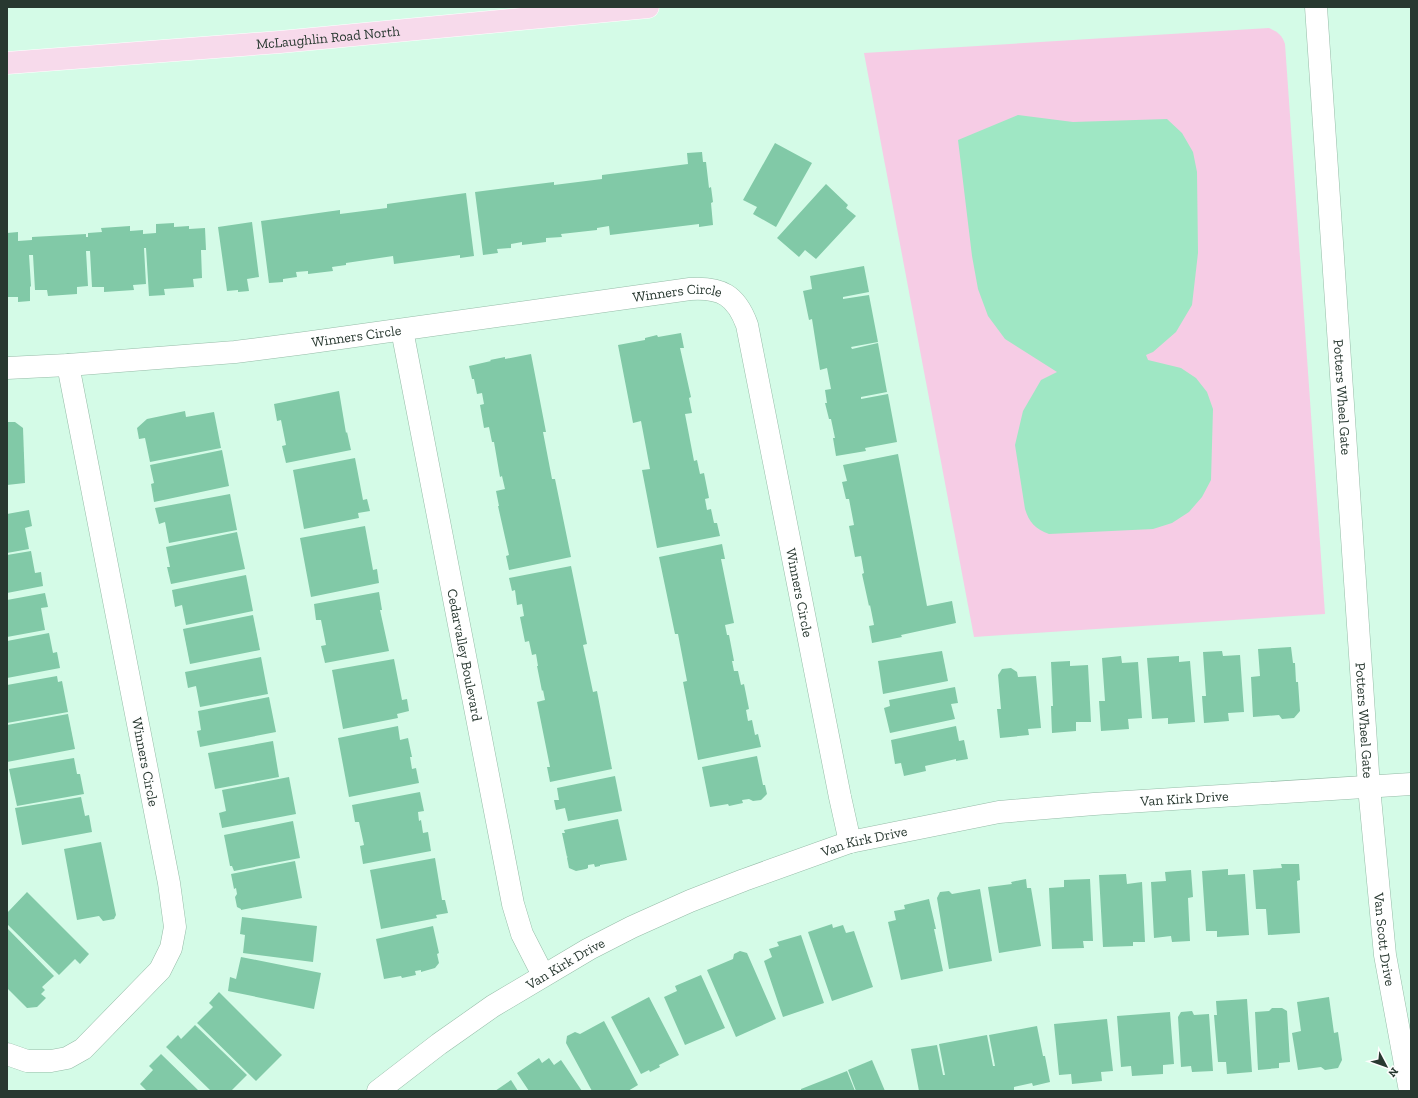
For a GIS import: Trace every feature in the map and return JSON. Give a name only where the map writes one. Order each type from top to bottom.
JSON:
[{"type":"main road","name":"McLaughlin Road North","points":[[7,63],[272,42],[648,7]]},
{"type":"street","name":"Potters Wheel Gate","points":[[1316,7],[1369,787]]},
{"type":"street","name":"Winners Circle","points":[[7,368],[68,365],[235,352],[690,289],[704,288],[718,291],[728,296],[736,302],[747,325],[850,842]]},
{"type":"street","name":"Cedarvalley Boulevard","points":[[402,330],[513,904],[522,934],[543,975]]},
{"type":"street","name":"Winners Circle","points":[[7,1054],[26,1061],[51,1061],[67,1058],[83,1049],[160,970],[171,948],[175,927],[169,883],[68,365]]},
{"type":"street","name":"Van Kirk Drive","points":[[378,1091],[439,1044],[493,1006],[543,975],[595,946],[632,927],[690,901],[850,842],[999,812],[1094,804],[1411,784]]},
{"type":"street","name":"Van Scott Drive","points":[[1369,787],[1385,955],[1410,1091]]},
{"type":"shaded area","points":[[1269,28],[1279,34],[1285,44],[1325,614],[974,637],[864,53]]},
{"type":"shaded area","points":[[1018,115],[1073,122],[1167,119],[1182,133],[1193,152],[1197,172],[1198,253],[1192,305],[1176,332],[1153,352],[1146,355],[1148,360],[1181,368],[1196,378],[1207,392],[1213,409],[1211,480],[1202,497],[1189,512],[1172,523],[1153,529],[1049,534],[1036,527],[1025,509],[1015,445],[1023,411],[1041,380],[1057,372],[1005,339],[988,316],[978,289],[972,256],[958,140]]},
{"type":"building","points":[[775,143],[812,163],[776,227],[753,214],[757,207],[743,200]]},
{"type":"building","points":[[702,152],[703,162],[706,162],[709,188],[711,187],[713,202],[711,203],[713,225],[699,227],[699,224],[610,235],[609,226],[597,228],[597,230],[561,234],[562,237],[546,238],[546,242],[522,245],[522,242],[511,244],[511,248],[497,249],[498,253],[483,255],[475,192],[554,182],[554,185],[602,179],[602,175],[688,164],[687,153]]},
{"type":"building","points":[[826,184],[848,205],[846,208],[856,216],[816,259],[805,250],[799,257],[777,238]]},
{"type":"building","points":[[466,193],[474,256],[460,258],[460,255],[394,264],[393,256],[346,263],[346,265],[332,267],[333,271],[308,274],[308,271],[296,272],[297,277],[283,279],[283,282],[269,283],[261,221],[340,210],[340,214],[387,208],[387,204]]},
{"type":"building","points":[[252,222],[259,277],[247,279],[249,291],[227,291],[218,227]]},
{"type":"building","points":[[174,223],[174,227],[189,226],[189,229],[205,228],[206,250],[201,250],[202,278],[193,279],[194,287],[164,289],[165,295],[149,296],[146,248],[144,248],[146,284],[133,285],[134,290],[104,292],[104,287],[92,287],[90,251],[86,251],[88,286],[77,287],[77,294],[48,296],[47,290],[35,290],[33,255],[29,255],[31,286],[30,301],[18,302],[18,297],[7,297],[7,233],[18,232],[18,241],[32,240],[32,237],[86,234],[86,237],[88,237],[88,233],[102,232],[101,228],[130,226],[130,231],[143,230],[143,234],[156,233],[156,224]]},
{"type":"building","points":[[864,266],[869,292],[843,297],[843,299],[869,295],[878,342],[851,347],[852,349],[878,343],[887,392],[861,397],[861,399],[888,394],[897,442],[865,448],[866,451],[836,456],[833,438],[835,438],[831,419],[829,419],[825,403],[827,403],[825,390],[831,389],[827,368],[820,370],[812,319],[809,320],[803,291],[812,289],[810,276]]},
{"type":"building","points":[[681,333],[684,348],[680,348],[691,397],[689,398],[692,413],[685,414],[694,461],[697,460],[700,474],[704,473],[709,498],[705,499],[707,510],[711,509],[714,523],[717,523],[720,536],[657,548],[642,470],[650,469],[641,421],[633,423],[618,345],[645,340],[645,338],[657,335],[658,337]]},
{"type":"building","points":[[531,354],[546,432],[543,432],[552,479],[555,479],[571,557],[509,570],[506,556],[509,555],[496,491],[505,489],[502,476],[500,477],[494,442],[492,442],[489,427],[484,428],[480,405],[484,404],[482,393],[477,394],[474,379],[472,379],[469,366],[505,357],[505,359]]},
{"type":"building","points":[[339,391],[346,433],[347,432],[351,450],[286,463],[282,446],[286,445],[281,420],[277,421],[274,404]]},
{"type":"building","points":[[185,411],[186,417],[214,412],[221,448],[150,462],[145,438],[139,439],[137,428],[147,419]]},
{"type":"building","points":[[7,422],[15,422],[23,428],[25,483],[7,485]]},
{"type":"building","points":[[222,450],[229,486],[154,502],[151,484],[154,483],[150,465]]},
{"type":"building","points":[[898,454],[927,606],[952,601],[956,623],[872,643],[869,626],[874,625],[862,574],[864,573],[861,556],[855,557],[849,526],[854,525],[849,499],[846,499],[842,482],[847,481],[843,465]]},
{"type":"building","points":[[355,458],[363,500],[367,499],[370,511],[358,513],[359,518],[304,529],[293,470]]},
{"type":"building","points":[[230,494],[237,530],[169,543],[165,522],[159,524],[155,508]]},
{"type":"building","points":[[29,510],[32,526],[25,528],[29,549],[7,553],[7,514]]},
{"type":"building","points":[[365,526],[373,570],[377,569],[379,583],[311,597],[300,538]]},
{"type":"building","points":[[237,532],[245,569],[171,584],[167,567],[170,567],[166,547]]},
{"type":"building","points":[[722,544],[725,559],[721,559],[734,623],[725,625],[727,635],[729,635],[734,661],[732,661],[734,671],[738,671],[741,685],[744,684],[749,709],[746,710],[748,721],[752,720],[755,735],[758,734],[761,747],[698,760],[683,682],[687,681],[678,634],[675,634],[659,557]]},
{"type":"building","points":[[31,551],[35,573],[41,572],[43,586],[7,593],[7,555]]},
{"type":"building","points":[[571,566],[587,644],[583,645],[593,692],[597,691],[612,769],[550,782],[547,767],[550,767],[537,702],[545,700],[537,666],[536,654],[532,655],[529,641],[525,642],[520,617],[524,616],[522,604],[517,605],[515,590],[512,591],[509,578]]},
{"type":"building","points":[[246,575],[253,611],[186,625],[182,605],[175,607],[172,590]]},
{"type":"building","points":[[379,592],[382,610],[380,610],[389,651],[325,663],[321,646],[326,645],[321,620],[316,620],[314,604]]},
{"type":"building","points":[[45,593],[48,607],[41,608],[45,630],[7,637],[7,600]]},
{"type":"building","points":[[253,615],[260,650],[190,664],[183,629]]},
{"type":"building","points":[[49,633],[53,653],[57,652],[60,668],[7,678],[7,641]]},
{"type":"building","points":[[1291,647],[1293,663],[1295,663],[1296,682],[1298,682],[1300,711],[1294,718],[1282,719],[1279,715],[1253,717],[1251,677],[1260,676],[1258,649]]},
{"type":"building","points":[[942,651],[948,681],[883,694],[878,661]]},
{"type":"building","points":[[1222,651],[1223,656],[1240,655],[1244,712],[1228,713],[1229,721],[1204,723],[1202,696],[1206,696],[1203,652]]},
{"type":"building","points":[[1121,656],[1122,663],[1138,662],[1142,718],[1128,719],[1129,729],[1101,731],[1099,701],[1105,701],[1102,658]]},
{"type":"building","points":[[1179,656],[1179,662],[1190,661],[1195,722],[1168,724],[1168,718],[1152,719],[1147,658]]},
{"type":"building","points":[[261,657],[268,694],[200,707],[196,686],[188,688],[185,672]]},
{"type":"building","points":[[394,659],[402,700],[407,699],[409,711],[397,714],[398,718],[343,729],[332,670]]},
{"type":"building","points":[[1070,661],[1070,666],[1088,665],[1091,722],[1076,722],[1076,731],[1052,733],[1051,706],[1053,706],[1051,662]]},
{"type":"building","points":[[1011,668],[1017,672],[1018,677],[1036,676],[1041,728],[1028,729],[1029,735],[1000,738],[997,709],[1001,709],[998,675],[1002,669]]},
{"type":"building","points":[[57,676],[58,682],[62,681],[68,712],[7,723],[7,685]]},
{"type":"building","points":[[955,687],[958,703],[951,704],[955,719],[890,733],[884,708],[890,706],[889,700]]},
{"type":"building","points":[[269,697],[276,732],[200,747],[197,731],[201,730],[198,711]]},
{"type":"building","points":[[68,714],[75,749],[7,762],[7,725]]},
{"type":"building","points":[[398,726],[400,740],[408,738],[412,757],[410,757],[412,769],[416,768],[419,783],[349,797],[338,738]]},
{"type":"building","points":[[956,726],[959,741],[964,740],[968,759],[956,761],[956,759],[925,766],[926,771],[904,776],[901,763],[895,764],[891,740]]},
{"type":"building","points":[[273,741],[279,777],[215,789],[208,753]]},
{"type":"building","points":[[757,756],[763,785],[765,785],[767,794],[761,800],[753,801],[749,799],[742,800],[743,803],[729,806],[728,804],[710,807],[702,767]]},
{"type":"building","points":[[74,758],[77,774],[80,774],[84,794],[17,806],[9,769]]},
{"type":"building","points":[[615,776],[622,811],[568,821],[565,808],[556,810],[554,800],[559,800],[557,788]]},
{"type":"building","points":[[289,777],[296,814],[222,828],[219,813],[226,811],[222,790]]},
{"type":"building","points":[[420,792],[424,811],[418,812],[419,821],[421,820],[423,833],[428,832],[431,851],[363,864],[360,846],[364,845],[359,822],[355,822],[352,805]]},
{"type":"building","points":[[81,797],[85,816],[89,815],[92,832],[22,845],[15,808]]},
{"type":"building","points":[[618,819],[627,860],[595,867],[594,864],[588,865],[588,868],[586,869],[576,871],[569,868],[568,856],[567,857],[562,833],[565,833],[564,830]]},
{"type":"building","points":[[293,821],[300,858],[234,871],[232,866],[230,866],[224,835]]},
{"type":"building","points":[[101,842],[116,915],[114,919],[103,921],[99,916],[77,920],[64,849]]},
{"type":"building","points":[[435,858],[442,900],[445,900],[448,913],[436,915],[437,918],[381,929],[370,870]]},
{"type":"building","points":[[295,861],[302,898],[241,910],[237,907],[235,897],[237,894],[236,888],[234,889],[231,874]]},
{"type":"building","points":[[1281,864],[1299,864],[1300,880],[1297,881],[1300,933],[1268,935],[1266,909],[1256,909],[1253,870],[1282,868]]},
{"type":"building","points":[[1228,869],[1228,875],[1245,874],[1249,935],[1217,937],[1217,931],[1206,931],[1202,871]]},
{"type":"building","points":[[1191,870],[1193,897],[1188,898],[1190,941],[1172,942],[1171,936],[1154,938],[1151,882],[1166,881],[1165,872]]},
{"type":"building","points":[[1126,874],[1127,884],[1142,882],[1145,942],[1133,942],[1133,946],[1103,947],[1099,875]]},
{"type":"building","points":[[1026,879],[1027,888],[1031,888],[1041,946],[999,953],[988,887],[1012,884],[1011,882]]},
{"type":"building","points":[[1090,879],[1093,941],[1083,941],[1084,948],[1052,949],[1049,888],[1064,887],[1064,880]]},
{"type":"building","points":[[980,889],[992,961],[949,969],[937,898],[940,892],[949,891],[952,894]]},
{"type":"building","points":[[27,892],[89,954],[80,964],[75,959],[59,975],[7,924],[7,913]]},
{"type":"building","points":[[929,899],[943,971],[901,980],[888,922],[896,920],[894,911],[905,909],[904,905]]},
{"type":"building","points":[[242,917],[317,926],[313,962],[243,953],[245,935],[240,934]]},
{"type":"building","points":[[832,924],[833,928],[843,925],[846,933],[854,931],[873,987],[832,1001],[808,932]]},
{"type":"building","points":[[433,926],[439,953],[437,954],[439,963],[435,968],[421,972],[421,970],[415,971],[416,975],[402,978],[401,976],[384,979],[376,939]]},
{"type":"building","points":[[7,928],[54,976],[42,987],[45,990],[41,994],[46,998],[37,1007],[27,1008],[7,988]]},
{"type":"building","points":[[801,935],[824,1003],[783,1017],[764,961],[772,957],[769,949],[779,946],[777,942]]},
{"type":"building","points":[[740,951],[747,953],[776,1019],[736,1037],[707,970],[733,959],[734,954]]},
{"type":"building","points":[[241,957],[321,973],[314,1009],[228,991],[230,977],[236,979]]},
{"type":"building","points":[[701,975],[725,1028],[685,1045],[664,997],[677,991],[675,986]]},
{"type":"building","points":[[219,992],[282,1055],[256,1081],[197,1023],[213,1007],[209,1003]]},
{"type":"building","points":[[649,997],[679,1055],[659,1065],[660,1067],[650,1072],[649,1070],[641,1074],[611,1017]]},
{"type":"building","points":[[1329,997],[1334,1033],[1338,1032],[1342,1060],[1338,1068],[1325,1070],[1321,1067],[1298,1070],[1292,1033],[1301,1031],[1297,1002]]},
{"type":"building","points":[[1247,999],[1252,1072],[1227,1074],[1226,1062],[1218,1062],[1214,1015],[1217,1015],[1216,1001]]},
{"type":"building","points":[[1272,1008],[1282,1008],[1287,1011],[1290,1062],[1279,1063],[1279,1068],[1258,1070],[1255,1012],[1269,1011]]},
{"type":"building","points":[[1192,1011],[1194,1015],[1209,1014],[1213,1071],[1192,1072],[1191,1066],[1181,1067],[1178,1017],[1181,1012]]},
{"type":"building","points":[[1170,1012],[1174,1064],[1163,1065],[1163,1074],[1132,1076],[1131,1066],[1121,1067],[1117,1016]]},
{"type":"building","points":[[1107,1019],[1113,1071],[1101,1072],[1102,1081],[1072,1084],[1071,1074],[1059,1075],[1054,1024]]},
{"type":"building","points":[[604,1021],[638,1085],[628,1091],[592,1091],[566,1043],[567,1036],[575,1032],[580,1034]]},
{"type":"building","points":[[195,1025],[247,1075],[231,1091],[211,1091],[166,1047],[178,1035],[181,1039]]},
{"type":"building","points":[[1037,1026],[1050,1082],[1033,1086],[1032,1083],[1014,1087],[1014,1091],[919,1091],[911,1049],[937,1045],[943,1075],[945,1075],[939,1044],[987,1035],[993,1066],[995,1066],[989,1035]]},
{"type":"building","points":[[161,1054],[199,1091],[147,1091],[140,1084],[153,1070],[149,1066]]},
{"type":"building","points":[[539,1058],[542,1063],[549,1058],[554,1065],[561,1060],[582,1091],[529,1091],[517,1073]]},
{"type":"building","points":[[872,1060],[885,1091],[856,1091],[848,1070]]},
{"type":"building","points":[[847,1071],[855,1091],[801,1091],[801,1089]]},
{"type":"building","points":[[511,1080],[518,1091],[495,1091]]}]
